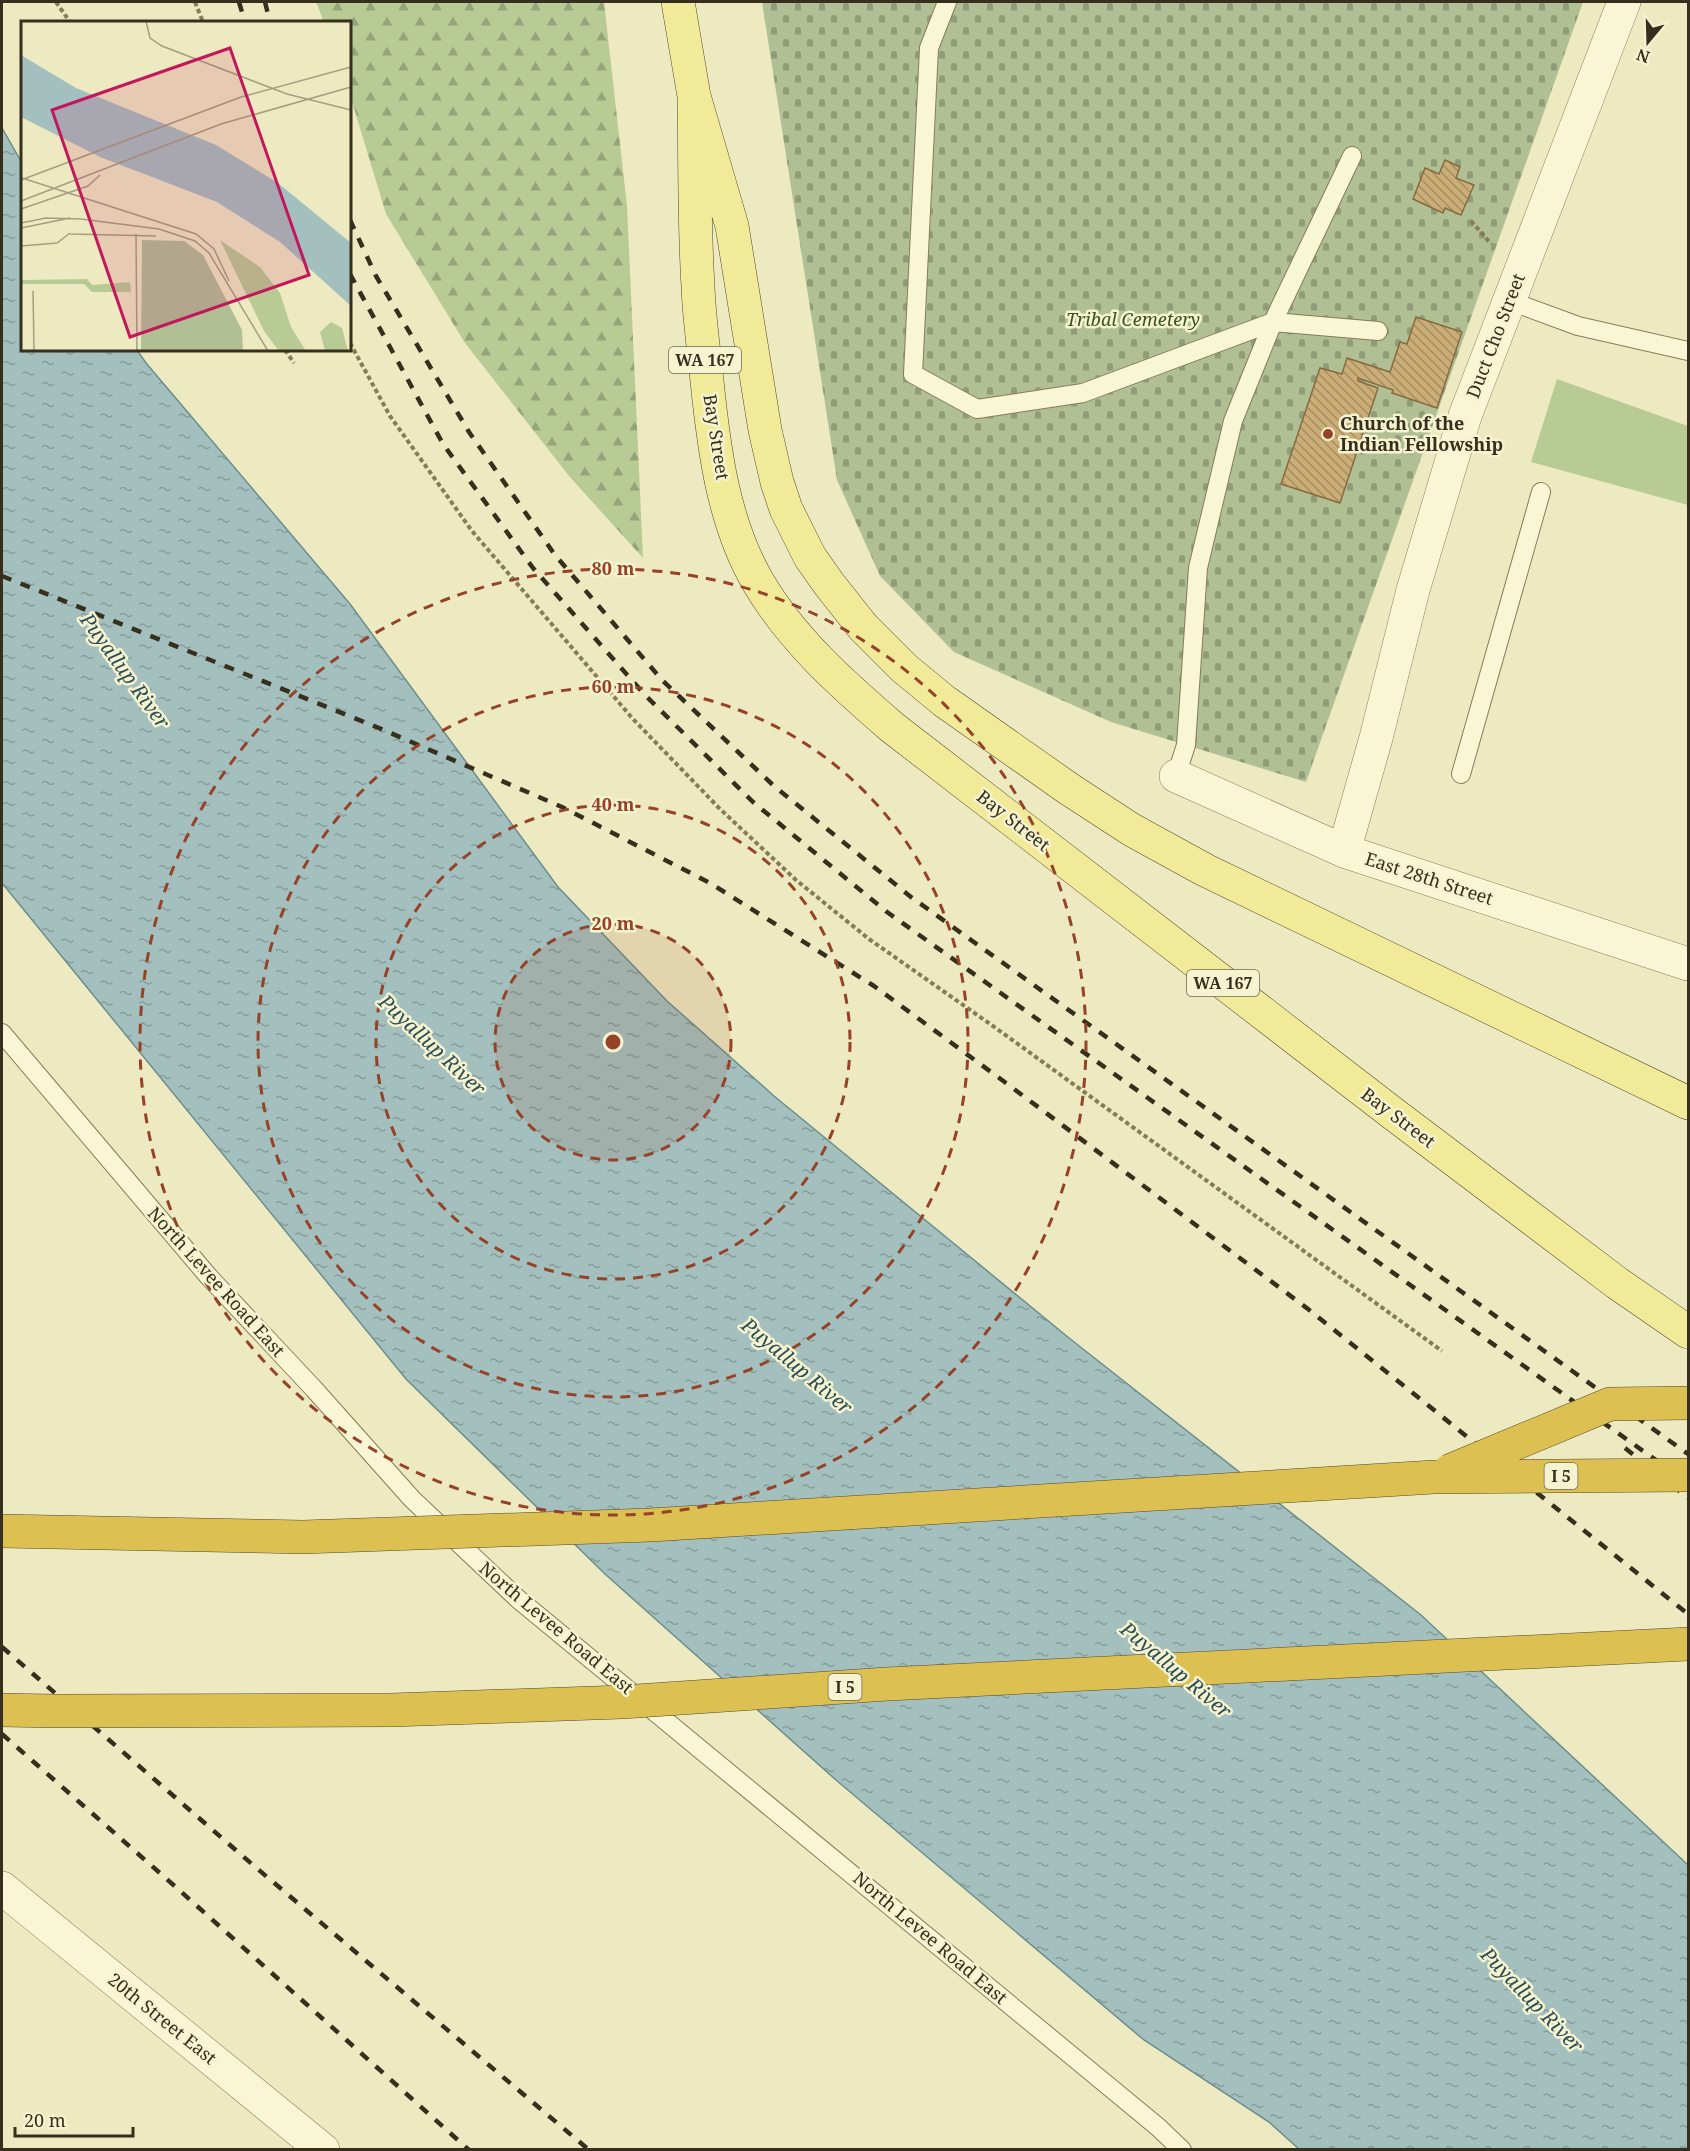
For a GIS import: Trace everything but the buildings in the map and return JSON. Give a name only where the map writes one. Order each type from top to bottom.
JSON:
[{"type":"highway","points":[[1434,1477],[1610,1404],[1689,1403]]},
{"type":"highway","name":"I 5","points":[[2,1531],[303,1537],[638,1526],[1434,1477],[1689,1475]]},
{"type":"highway","name":"I 5","points":[[2,1710],[392,1710],[598,1703],[886,1684],[1689,1644]]},
{"type":"main road","name":"Bay Street","points":[[678,2],[694,96],[732,226],[765,430],[777,482],[786,509],[810,557],[863,627],[904,668],[944,701],[1069,789],[1132,830],[1205,870],[1689,1103]]},
{"type":"main road","name":"Bay Street","points":[[694,96],[698,288],[714,444],[727,504],[742,549],[757,581],[776,611],[837,679],[902,735],[1391,1112],[1617,1283],[1689,1332]]},
{"type":"street","name":"Duct Cho Street","points":[[1344,851],[1376,738],[1413,590],[1459,438],[1624,2]]},
{"type":"street","name":"East 28th Street","points":[[1176,776],[1344,851],[1689,964]]},
{"type":"street","name":"20th Street East","points":[[2,1888],[322,2150]]},
{"type":"lane","points":[[947,2],[929,48],[913,374],[977,409],[1083,393],[1273,322],[1378,331]]},
{"type":"lane","points":[[1176,776],[1186,745],[1198,568],[1233,421],[1273,322],[1352,156]]},
{"type":"lane","points":[[1510,301],[1578,326],[1689,351]]},
{"type":"lane","points":[[1461,774],[1541,492]]},
{"type":"lane","name":"North Levee Road East","points":[[2,1033],[209,1277],[314,1389],[412,1499],[526,1605],[1131,2104],[1182,2150]]},
{"type":"path","points":[[56,2],[69,21]]},
{"type":"path","points":[[195,2],[203,21]]},
{"type":"path","points":[[351,345],[390,416],[472,531],[633,719],[718,808],[796,880],[869,939],[1442,1351]]},
{"type":"path","points":[[286,351],[294,363]]},
{"type":"green space","points":[[316,2],[604,2],[627,206],[643,558],[569,476],[465,343],[386,214],[351,98],[351,21],[324,21]]},
{"type":"green space","name":"Tribal Cemetery","points":[[762,2],[1583,2],[1306,782],[1111,722],[954,652],[880,576],[837,480]]},
{"type":"green space","points":[[1557,379],[1688,426],[1688,505],[1531,462]]},
{"type":"water","name":"Puyallup River","points":[[2,128],[21,161],[21,351],[138,351],[350,604],[558,887],[667,1001],[774,1096],[1069,1338],[1421,1615],[1688,1865],[1688,2149],[1299,2149],[1269,2122],[1144,2040],[836,1780],[605,1574],[406,1379],[2,883]]},
{"type":"railway","points":[[239,2],[245,21]]},
{"type":"railway","points":[[265,2],[270,21]]},
{"type":"railway","points":[[351,222],[376,276],[469,432],[555,555],[662,680],[774,786],[911,897],[1688,1454]]},
{"type":"railway","points":[[351,276],[443,444],[533,568],[644,694],[753,802],[887,912],[1688,1483]]},
{"type":"railway","points":[[2,576],[379,728],[562,807],[710,883],[874,986],[1002,1080],[1308,1309],[1688,1614]]},
{"type":"railway","points":[[1625,1448],[1688,1498]]},
{"type":"railway","points":[[2,1647],[253,1865],[589,2150]]},
{"type":"railway","points":[[2,1734],[469,2150]]},
{"type":"place","name":"Church of the Indian Fellowship","points":[[1328,434]]}]
